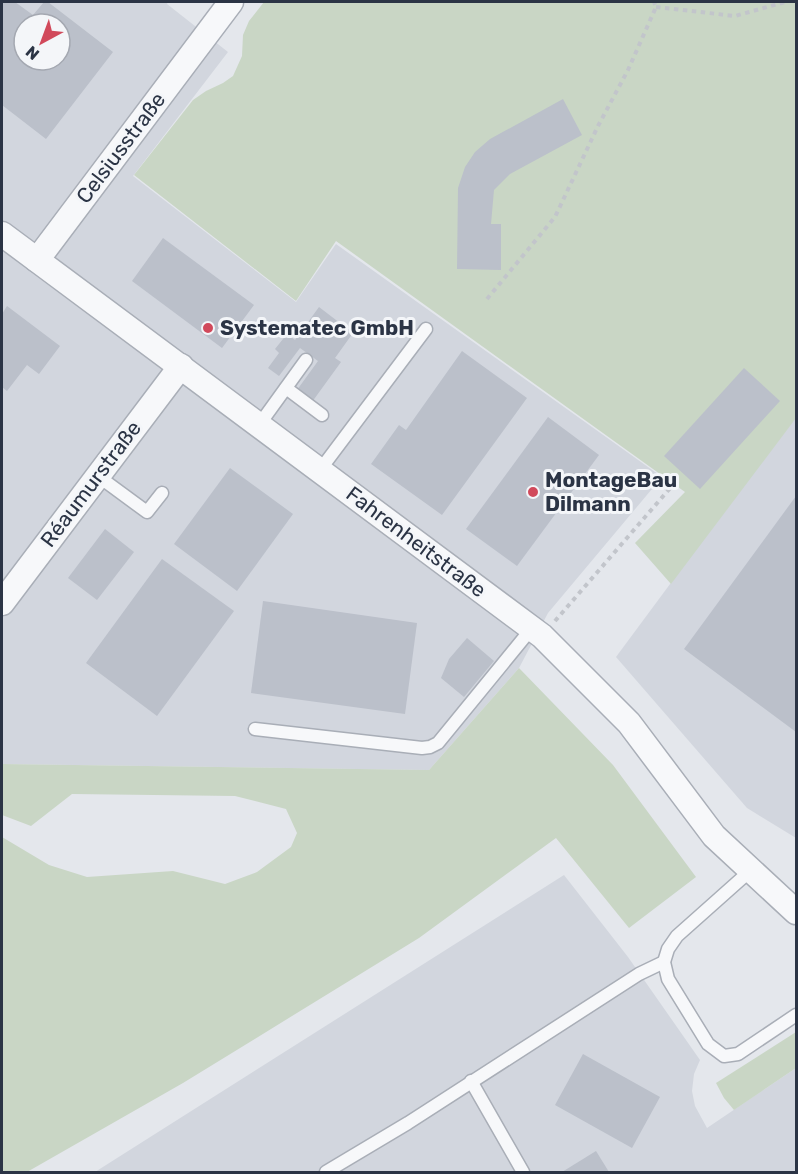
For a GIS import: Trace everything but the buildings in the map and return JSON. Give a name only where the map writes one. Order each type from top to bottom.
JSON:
[{"type":"street","name":"Celsiusstraße","points":[[37,260],[231,2]]},
{"type":"street","points":[[2,234],[37,260]]},
{"type":"street","name":"Fahrenheitstraße","points":[[37,260],[537,632],[629,723],[714,836],[796,912]]},
{"type":"street","name":"Réaumurstraße","points":[[2,603],[181,366]]},
{"type":"lane","points":[[320,470],[426,329]]},
{"type":"lane","points":[[259,425],[306,360]]},
{"type":"lane","points":[[286,388],[322,415]]},
{"type":"lane","points":[[98,476],[147,512],[162,493]]},
{"type":"lane","points":[[255,729],[422,748],[430,747],[438,743],[537,632]]},
{"type":"lane","points":[[750,871],[677,936],[668,949],[664,962],[668,979],[708,1044],[724,1056],[738,1054],[796,1015]]},
{"type":"lane","points":[[326,1173],[408,1123],[639,974],[664,962]]},
{"type":"lane","points":[[471,1081],[521,1172]]},
{"type":"path","points":[[486,299],[555,217],[598,126],[628,70],[656,7],[654,2]]},
{"type":"path","points":[[656,7],[735,16],[785,2]]},
{"type":"path","points":[[537,632],[678,479]]},
{"type":"shaded area","points":[[2,2],[168,2],[167,4],[228,52],[133,176],[296,302],[336,244],[662,477],[548,613],[519,668],[429,770],[2,764]]},
{"type":"shaded area","points":[[796,414],[796,838],[747,808],[616,657]]},
{"type":"shaded area","points":[[564,875],[628,957],[700,1060],[694,1074],[692,1091],[695,1106],[707,1128],[796,1068],[796,1172],[95,1172]]},
{"type":"green space","points":[[264,2],[796,2],[796,418],[671,584],[635,543],[685,492],[336,241],[296,301],[134,175],[193,100],[233,76],[242,56],[243,35],[249,21]]},
{"type":"green space","points":[[519,668],[613,765],[696,877],[629,928],[556,838],[419,938],[183,1083],[27,1172],[2,1172],[2,837],[49,865],[87,877],[173,871],[225,884],[257,872],[291,847],[297,833],[286,809],[235,796],[72,794],[31,826],[2,815],[2,764],[429,770]]},
{"type":"green space","points":[[796,1032],[796,1068],[734,1110],[716,1083]]},
{"type":"place","name":"Systematec GmbH","points":[[208,328]]},
{"type":"place","name":"MontageBau Dilmann","points":[[533,492]]}]
